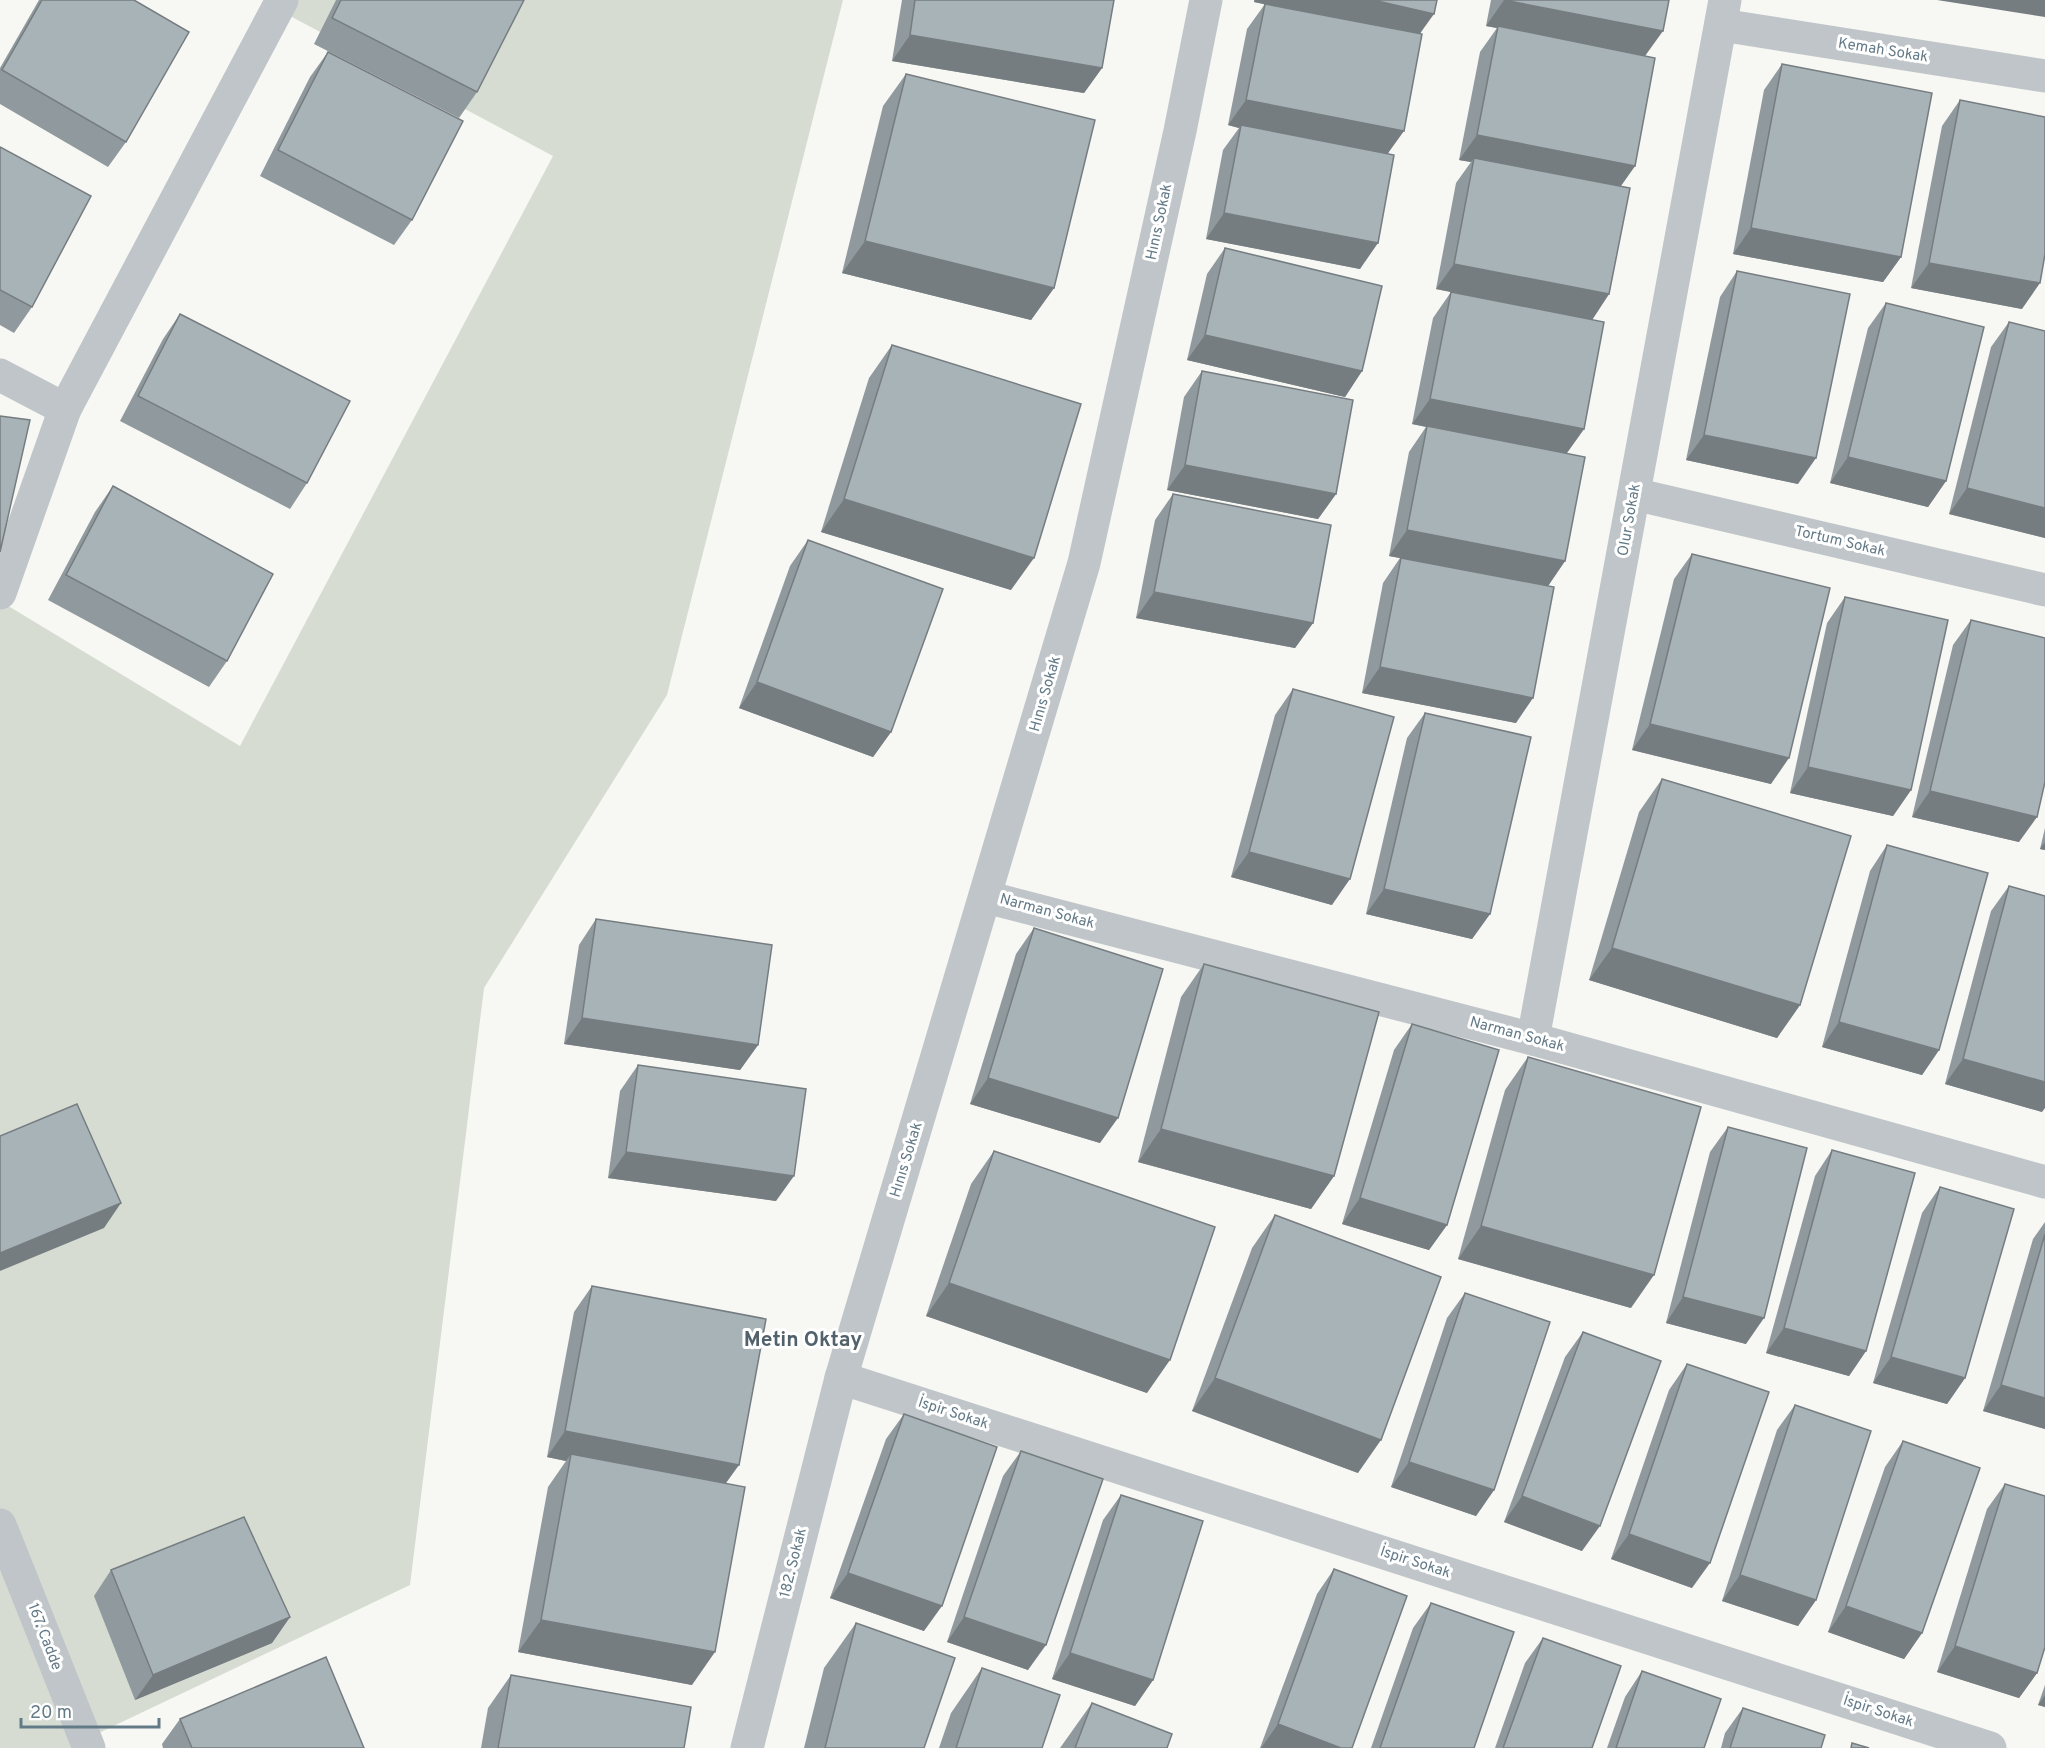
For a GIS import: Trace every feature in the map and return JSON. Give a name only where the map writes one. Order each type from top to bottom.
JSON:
[{"type":"street","points":[[0,593],[65,409],[282,0]]},
{"type":"street","name":"Hınıs Sokak","points":[[841,1378],[987,897],[1084,563],[1180,131],[1206,0]]},
{"type":"street","name":"Kemah Sokak","points":[[1723,13],[2045,76]]},
{"type":"street","name":"Olur Sokak","points":[[1533,1040],[1723,13]]},
{"type":"street","points":[[0,375],[65,409]]},
{"type":"street","name":"Tortum Sokak","points":[[1634,495],[2045,590]]},
{"type":"street","name":"Narman Sokak","points":[[987,897],[1533,1040],[2045,1182]]},
{"type":"street","name":"182. Sokak","points":[[747,1748],[841,1378]]},
{"type":"street","name":"İspir Sokak","points":[[841,1378],[1989,1748]]},
{"type":"street","name":"167. Cadde","points":[[0,1525],[89,1748]]},
{"type":"shaded area","points":[[282,0],[843,0],[667,695],[484,988],[410,1585],[84,1740],[89,1748],[0,1748],[0,601],[240,746],[553,156],[277,9]]},
{"type":"building","points":[[42,0],[134,0],[189,32],[126,142],[2,70]]},
{"type":"building","points":[[341,0],[524,0],[477,92],[332,18]]},
{"type":"building","points":[[915,0],[1114,0],[1102,68],[910,35]]},
{"type":"building","points":[[1373,0],[1437,0],[1434,14]]},
{"type":"building","points":[[1504,0],[1669,0],[1663,31]]},
{"type":"building","points":[[1265,4],[1422,34],[1404,131],[1246,100]]},
{"type":"building","points":[[1498,26],[1655,58],[1635,166],[1477,135]]},
{"type":"building","points":[[328,52],[463,121],[412,220],[278,150]]},
{"type":"building","points":[[1782,64],[1932,93],[1901,257],[1751,228]]},
{"type":"building","points":[[906,74],[1095,120],[1054,288],[865,241]]},
{"type":"building","points":[[1960,100],[2045,117],[2045,254],[2040,283],[1929,263]]},
{"type":"building","points":[[1241,125],[1394,155],[1378,243],[1224,213]]},
{"type":"building","points":[[0,147],[91,196],[32,307],[0,290]]},
{"type":"building","points":[[1474,158],[1630,188],[1609,294],[1454,264]]},
{"type":"building","points":[[1225,248],[1382,286],[1362,371],[1205,335]]},
{"type":"building","points":[[1737,271],[1850,294],[1816,458],[1704,435]]},
{"type":"building","points":[[1451,292],[1604,322],[1584,429],[1430,399]]},
{"type":"building","points":[[1886,303],[1984,327],[1946,481],[1848,457]]},
{"type":"building","points":[[180,314],[350,401],[307,483],[138,396]]},
{"type":"building","points":[[2009,322],[2045,331],[2045,508],[1967,488]]},
{"type":"building","points":[[892,345],[1081,404],[1034,558],[844,499]]},
{"type":"building","points":[[1202,371],[1353,400],[1336,494],[1185,465]]},
{"type":"building","points":[[0,416],[30,420],[0,552]]},
{"type":"building","points":[[1427,426],[1585,457],[1565,561],[1407,530]]},
{"type":"building","points":[[113,486],[273,574],[227,661],[66,575]]},
{"type":"building","points":[[1173,494],[1331,525],[1313,623],[1154,592]]},
{"type":"building","points":[[808,540],[943,589],[891,732],[757,682]]},
{"type":"building","points":[[1692,554],[1830,588],[1789,758],[1650,724]]},
{"type":"building","points":[[1401,558],[1554,587],[1533,698],[1380,667]]},
{"type":"building","points":[[1845,597],[1948,620],[1911,790],[1808,767]]},
{"type":"building","points":[[1971,620],[2045,638],[2045,782],[2037,817],[1930,791]]},
{"type":"building","points":[[1293,689],[1394,717],[1350,879],[1249,852]]},
{"type":"building","points":[[1425,713],[1531,737],[1490,914],[1384,889]]},
{"type":"building","points":[[1662,779],[1851,836],[1800,1005],[1612,948]]},
{"type":"building","points":[[1887,845],[1988,873],[1939,1050],[1839,1022]]},
{"type":"building","points":[[2009,886],[2045,896],[2045,1082],[1963,1059]]},
{"type":"building","points":[[596,919],[772,945],[758,1045],[582,1018]]},
{"type":"building","points":[[1034,928],[1163,969],[1118,1118],[988,1078]]},
{"type":"building","points":[[1204,964],[1379,1012],[1334,1176],[1161,1129]]},
{"type":"building","points":[[1412,1024],[1499,1050],[1447,1225],[1360,1198]]},
{"type":"building","points":[[1528,1057],[1701,1107],[1654,1275],[1481,1226]]},
{"type":"building","points":[[638,1065],[806,1089],[794,1176],[626,1152]]},
{"type":"building","points":[[77,1104],[121,1203],[0,1253],[0,1136]]},
{"type":"building","points":[[1728,1127],[1807,1148],[1764,1318],[1683,1297]]},
{"type":"building","points":[[1832,1150],[1915,1173],[1866,1351],[1784,1328]]},
{"type":"building","points":[[994,1151],[1215,1227],[1170,1360],[949,1283]]},
{"type":"building","points":[[1940,1187],[2014,1209],[1965,1378],[1891,1357]]},
{"type":"building","points":[[1275,1215],[1441,1277],[1381,1440],[1215,1378]]},
{"type":"building","points":[[2045,1234],[2045,1398],[2001,1385]]},
{"type":"building","points":[[592,1286],[766,1319],[739,1465],[565,1431]]},
{"type":"building","points":[[1465,1293],[1550,1322],[1494,1490],[1409,1462]]},
{"type":"building","points":[[1583,1332],[1661,1361],[1600,1526],[1522,1496]]},
{"type":"building","points":[[1687,1364],[1769,1392],[1710,1563],[1629,1534]]},
{"type":"building","points":[[1795,1405],[1871,1431],[1816,1600],[1740,1575]]},
{"type":"building","points":[[904,1414],[997,1447],[942,1606],[848,1573]]},
{"type":"building","points":[[1903,1441],[1980,1468],[1922,1633],[1846,1606]]},
{"type":"building","points":[[1021,1451],[1103,1479],[1046,1645],[964,1617]]},
{"type":"building","points":[[571,1454],[745,1487],[715,1652],[541,1620]]},
{"type":"building","points":[[2005,1484],[2045,1496],[2045,1647],[2037,1673],[1955,1646]]},
{"type":"building","points":[[1121,1495],[1203,1521],[1153,1680],[1070,1653]]},
{"type":"building","points":[[244,1517],[290,1617],[153,1675],[111,1570]]},
{"type":"building","points":[[1334,1569],[1407,1596],[1352,1748],[1341,1748],[1278,1724]]},
{"type":"building","points":[[1431,1603],[1514,1632],[1474,1748],[1380,1748]]},
{"type":"building","points":[[856,1623],[955,1658],[924,1748],[825,1748]]},
{"type":"building","points":[[1543,1638],[1621,1666],[1592,1748],[1503,1748]]},
{"type":"building","points":[[326,1657],[364,1748],[192,1748],[180,1719]]},
{"type":"building","points":[[982,1668],[1060,1695],[1042,1748],[956,1748]]},
{"type":"building","points":[[1642,1671],[1721,1699],[1704,1748],[1616,1748]]},
{"type":"building","points":[[511,1675],[691,1707],[684,1748],[498,1748]]},
{"type":"building","points":[[1092,1703],[1172,1734],[1167,1748],[1075,1748]]},
{"type":"building","points":[[1743,1708],[1825,1735],[1821,1748],[1730,1748]]},
{"type":"building","points":[[1852,1743],[1869,1748],[1851,1748]]},
{"type":"district","name":"Metin Oktay","points":[[803,1340]]}]
